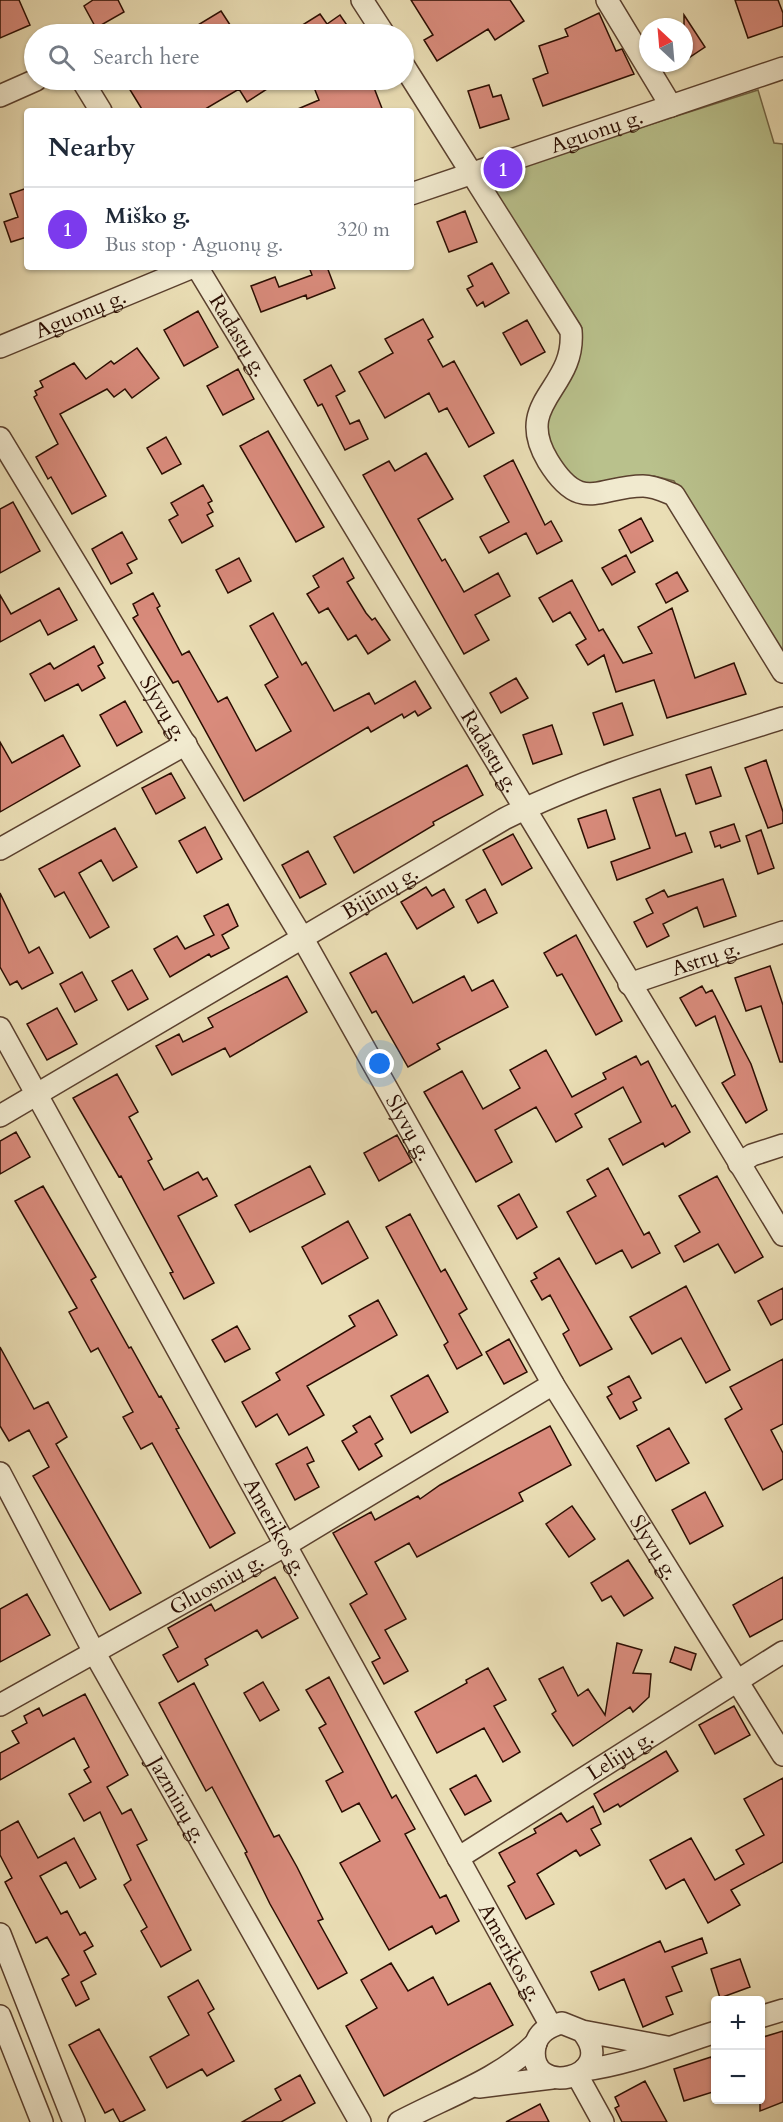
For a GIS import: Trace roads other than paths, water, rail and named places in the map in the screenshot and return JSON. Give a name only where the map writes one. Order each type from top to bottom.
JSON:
[{"type":"street","points":[[363,0],[378,24]]},
{"type":"street","points":[[607,0],[671,106]]},
{"type":"street","name":"Aguonų g.","points":[[414,193],[783,68]]},
{"type":"street","points":[[414,82],[571,331],[572,349],[565,368],[539,409],[536,424],[538,442],[549,462],[562,480],[578,492],[600,495],[642,486],[660,489],[674,495],[783,672]]},
{"type":"street","points":[[0,96],[24,85]]},
{"type":"street","points":[[88,90],[99,108]]},
{"type":"street","name":"Aguonų g.","points":[[0,347],[188,270]]},
{"type":"street","name":"Radastų g.","points":[[197,270],[526,807],[629,984],[783,1235]]},
{"type":"street","name":"Slyvų g.","points":[[0,438],[303,939],[553,1384],[783,1755]]},
{"type":"street","name":"Bijūnų g.","points":[[0,1116],[38,1096],[526,807],[593,779],[783,718]]},
{"type":"street","points":[[0,849],[186,744]]},
{"type":"street","name":"Astrų g.","points":[[629,984],[783,932]]},
{"type":"street","name":"Amerikos g.","points":[[0,1028],[551,2026]]},
{"type":"street","points":[[739,1164],[752,1155],[783,1145]]},
{"type":"street","name":"Gluosnių g.","points":[[0,1705],[285,1545],[553,1384]]},
{"type":"street","name":"Jazminų g.","points":[[0,1473],[94,1652],[360,2122]]},
{"type":"street","name":"Lelijų g.","points":[[458,1858],[783,1652]]},
{"type":"street","points":[[0,1934],[74,2122]]},
{"type":"street","points":[[765,2015],[783,2010]]},
{"type":"street","points":[[0,2016],[42,2122]]},
{"type":"street","points":[[552,2078],[545,2073],[536,2059],[536,2043],[539,2036],[551,2026],[562,2023],[582,2031],[667,2047]]},
{"type":"street","points":[[581,2072],[591,2054],[590,2045],[582,2031]]},
{"type":"street","points":[[470,2088],[552,2078],[569,2079],[581,2072],[629,2063],[667,2047],[711,2034]]},
{"type":"street","points":[[399,2122],[470,2088],[513,2062],[536,2043]]},
{"type":"street","points":[[27,2082],[54,2071]]},
{"type":"street","points":[[581,2072],[603,2122]]},
{"type":"place","name":"Miško g.","points":[[503,169]]}]
